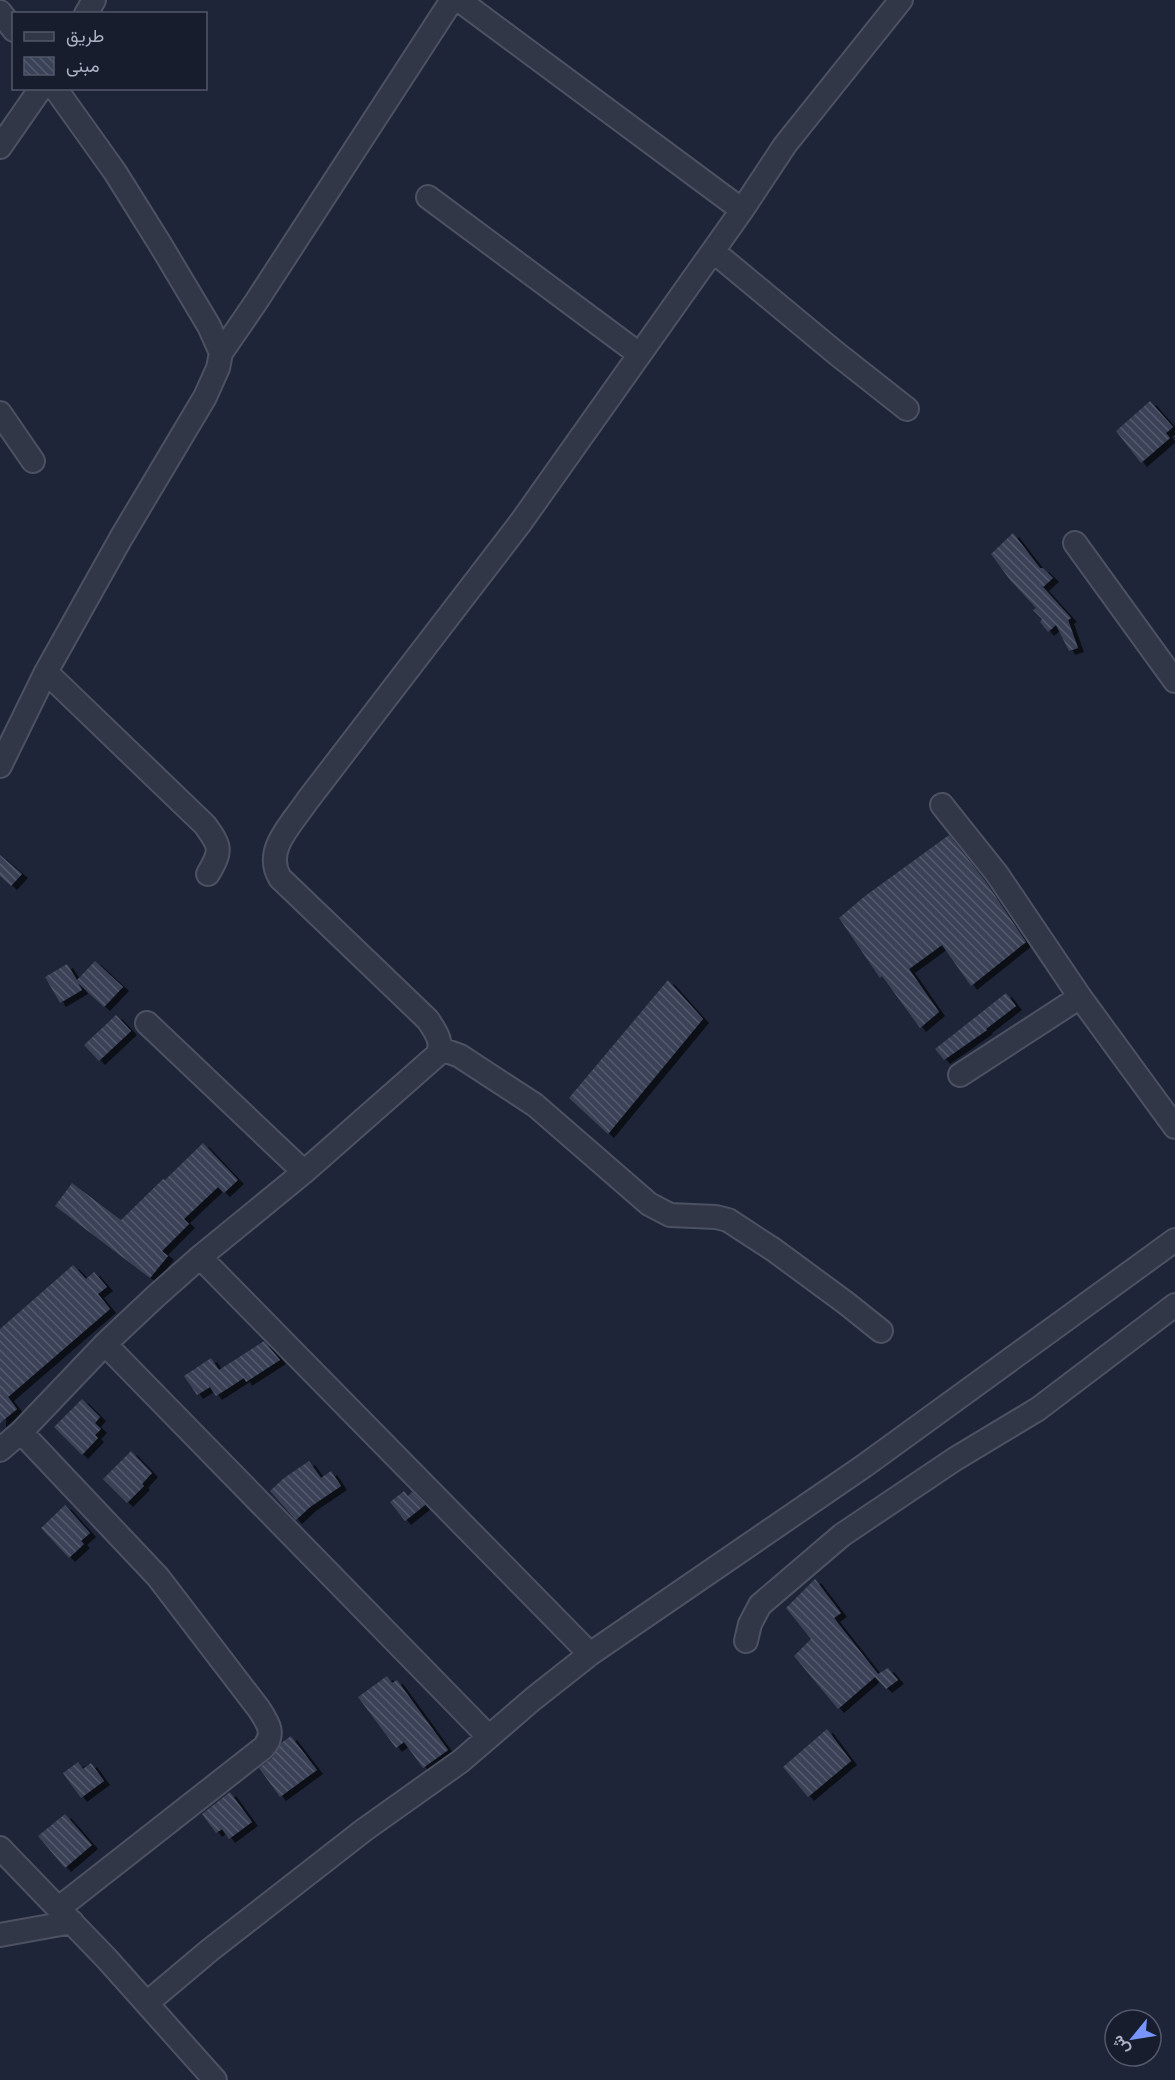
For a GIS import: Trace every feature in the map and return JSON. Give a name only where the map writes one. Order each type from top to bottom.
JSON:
[{"type":"street","points":[[0,766],[46,672],[204,397],[218,368],[221,353],[452,0]]},
{"type":"street","points":[[459,0],[742,210]]},
{"type":"street","points":[[0,1450],[21,1432],[105,1344],[200,1257],[304,1172],[398,1088],[434,1060],[441,1048],[438,1036],[428,1020],[280,878],[274,868],[275,848],[307,801],[521,522],[742,210],[785,145],[901,0]]},
{"type":"street","points":[[0,12],[12,27]]},
{"type":"street","points":[[0,147],[40,90]]},
{"type":"street","points":[[56,90],[115,172],[209,326],[221,353]]},
{"type":"street","points":[[428,197],[639,354]]},
{"type":"street","points":[[713,250],[907,409]]},
{"type":"street","points":[[0,413],[33,461]]},
{"type":"street","points":[[1075,543],[1175,681]]},
{"type":"street","points":[[46,672],[205,825],[219,848],[218,858],[208,874]]},
{"type":"street","points":[[942,805],[997,873],[1080,997],[1175,1126]]},
{"type":"street","points":[[960,1075],[1080,997]]},
{"type":"street","points":[[147,1023],[304,1172]]},
{"type":"street","points":[[441,1048],[460,1056],[535,1105],[649,1204],[670,1215],[716,1217],[728,1220],[774,1250],[880,1331]]},
{"type":"street","points":[[147,2003],[210,1950],[364,1830],[461,1761],[590,1654],[873,1459],[1175,1240]]},
{"type":"street","points":[[200,1257],[590,1654]]},
{"type":"street","points":[[746,1641],[750,1624],[760,1605],[842,1535],[956,1459],[1038,1409],[1175,1305]]},
{"type":"street","points":[[105,1344],[489,1737]]},
{"type":"street","points":[[0,1935],[66,1915],[263,1748],[268,1743],[271,1734],[259,1709],[158,1577],[21,1432]]},
{"type":"street","points":[[0,1848],[66,1915],[215,2080]]},
{"type":"building","points":[[1150,401],[1173,427],[1166,433],[1170,438],[1141,463],[1116,431]]},
{"type":"building","points":[[1013,533],[1040,568],[1043,568],[1053,578],[1043,587],[1071,618],[1068,620],[1078,648],[1069,651],[1056,625],[1048,632],[1040,622],[1042,619],[1033,610],[1036,608],[1010,580],[991,554]]},
{"type":"building","points":[[949,835],[986,882],[1026,942],[971,986],[942,945],[909,969],[939,1012],[920,1028],[882,976],[880,978],[839,918],[865,896]]},
{"type":"building","points":[[0,855],[22,874],[11,886],[0,876]]},
{"type":"building","points":[[95,961],[123,987],[104,1007],[78,983],[82,990],[60,1003],[45,977],[67,964],[77,980]]},
{"type":"building","points":[[668,980],[703,1019],[608,1134],[569,1098]]},
{"type":"building","points":[[1006,993],[1016,1006],[987,1030],[944,1060],[935,1049]]},
{"type":"building","points":[[116,1015],[131,1031],[99,1061],[84,1045]]},
{"type":"building","points":[[203,1143],[238,1180],[224,1193],[218,1187],[184,1219],[189,1224],[162,1251],[168,1256],[150,1278],[55,1206],[72,1183],[121,1220]]},
{"type":"building","points":[[73,1265],[86,1279],[94,1272],[107,1287],[98,1294],[110,1309],[8,1397],[17,1409],[0,1423],[0,1329]]},
{"type":"building","points":[[264,1341],[280,1360],[246,1382],[244,1378],[216,1396],[210,1387],[197,1395],[184,1376],[211,1358],[219,1370]]},
{"type":"building","points":[[82,1399],[100,1417],[95,1423],[101,1429],[95,1435],[98,1438],[82,1455],[54,1427]]},
{"type":"building","points":[[131,1451],[152,1473],[142,1484],[144,1486],[127,1503],[103,1479]]},
{"type":"building","points":[[309,1461],[321,1478],[331,1471],[341,1486],[310,1507],[296,1520],[270,1491]]},
{"type":"building","points":[[404,1491],[408,1496],[412,1492],[425,1505],[405,1521],[390,1502]]},
{"type":"building","points":[[65,1505],[90,1533],[81,1541],[84,1544],[69,1558],[41,1528]]},
{"type":"building","points":[[815,1579],[841,1613],[834,1618],[878,1674],[888,1668],[898,1680],[886,1689],[875,1677],[838,1709],[794,1656],[811,1639],[786,1608]]},
{"type":"building","points":[[387,1676],[392,1683],[397,1680],[448,1750],[423,1768],[404,1742],[396,1748],[358,1697]]},
{"type":"building","points":[[827,1729],[851,1761],[808,1797],[783,1767]]},
{"type":"building","points":[[291,1736],[317,1770],[280,1797],[259,1768],[272,1758],[281,1743]]},
{"type":"building","points":[[78,1762],[83,1769],[91,1763],[104,1781],[81,1798],[63,1773]]},
{"type":"building","points":[[230,1792],[252,1822],[229,1839],[222,1829],[216,1833],[202,1814]]},
{"type":"building","points":[[65,1814],[92,1845],[65,1868],[38,1836]]}]
